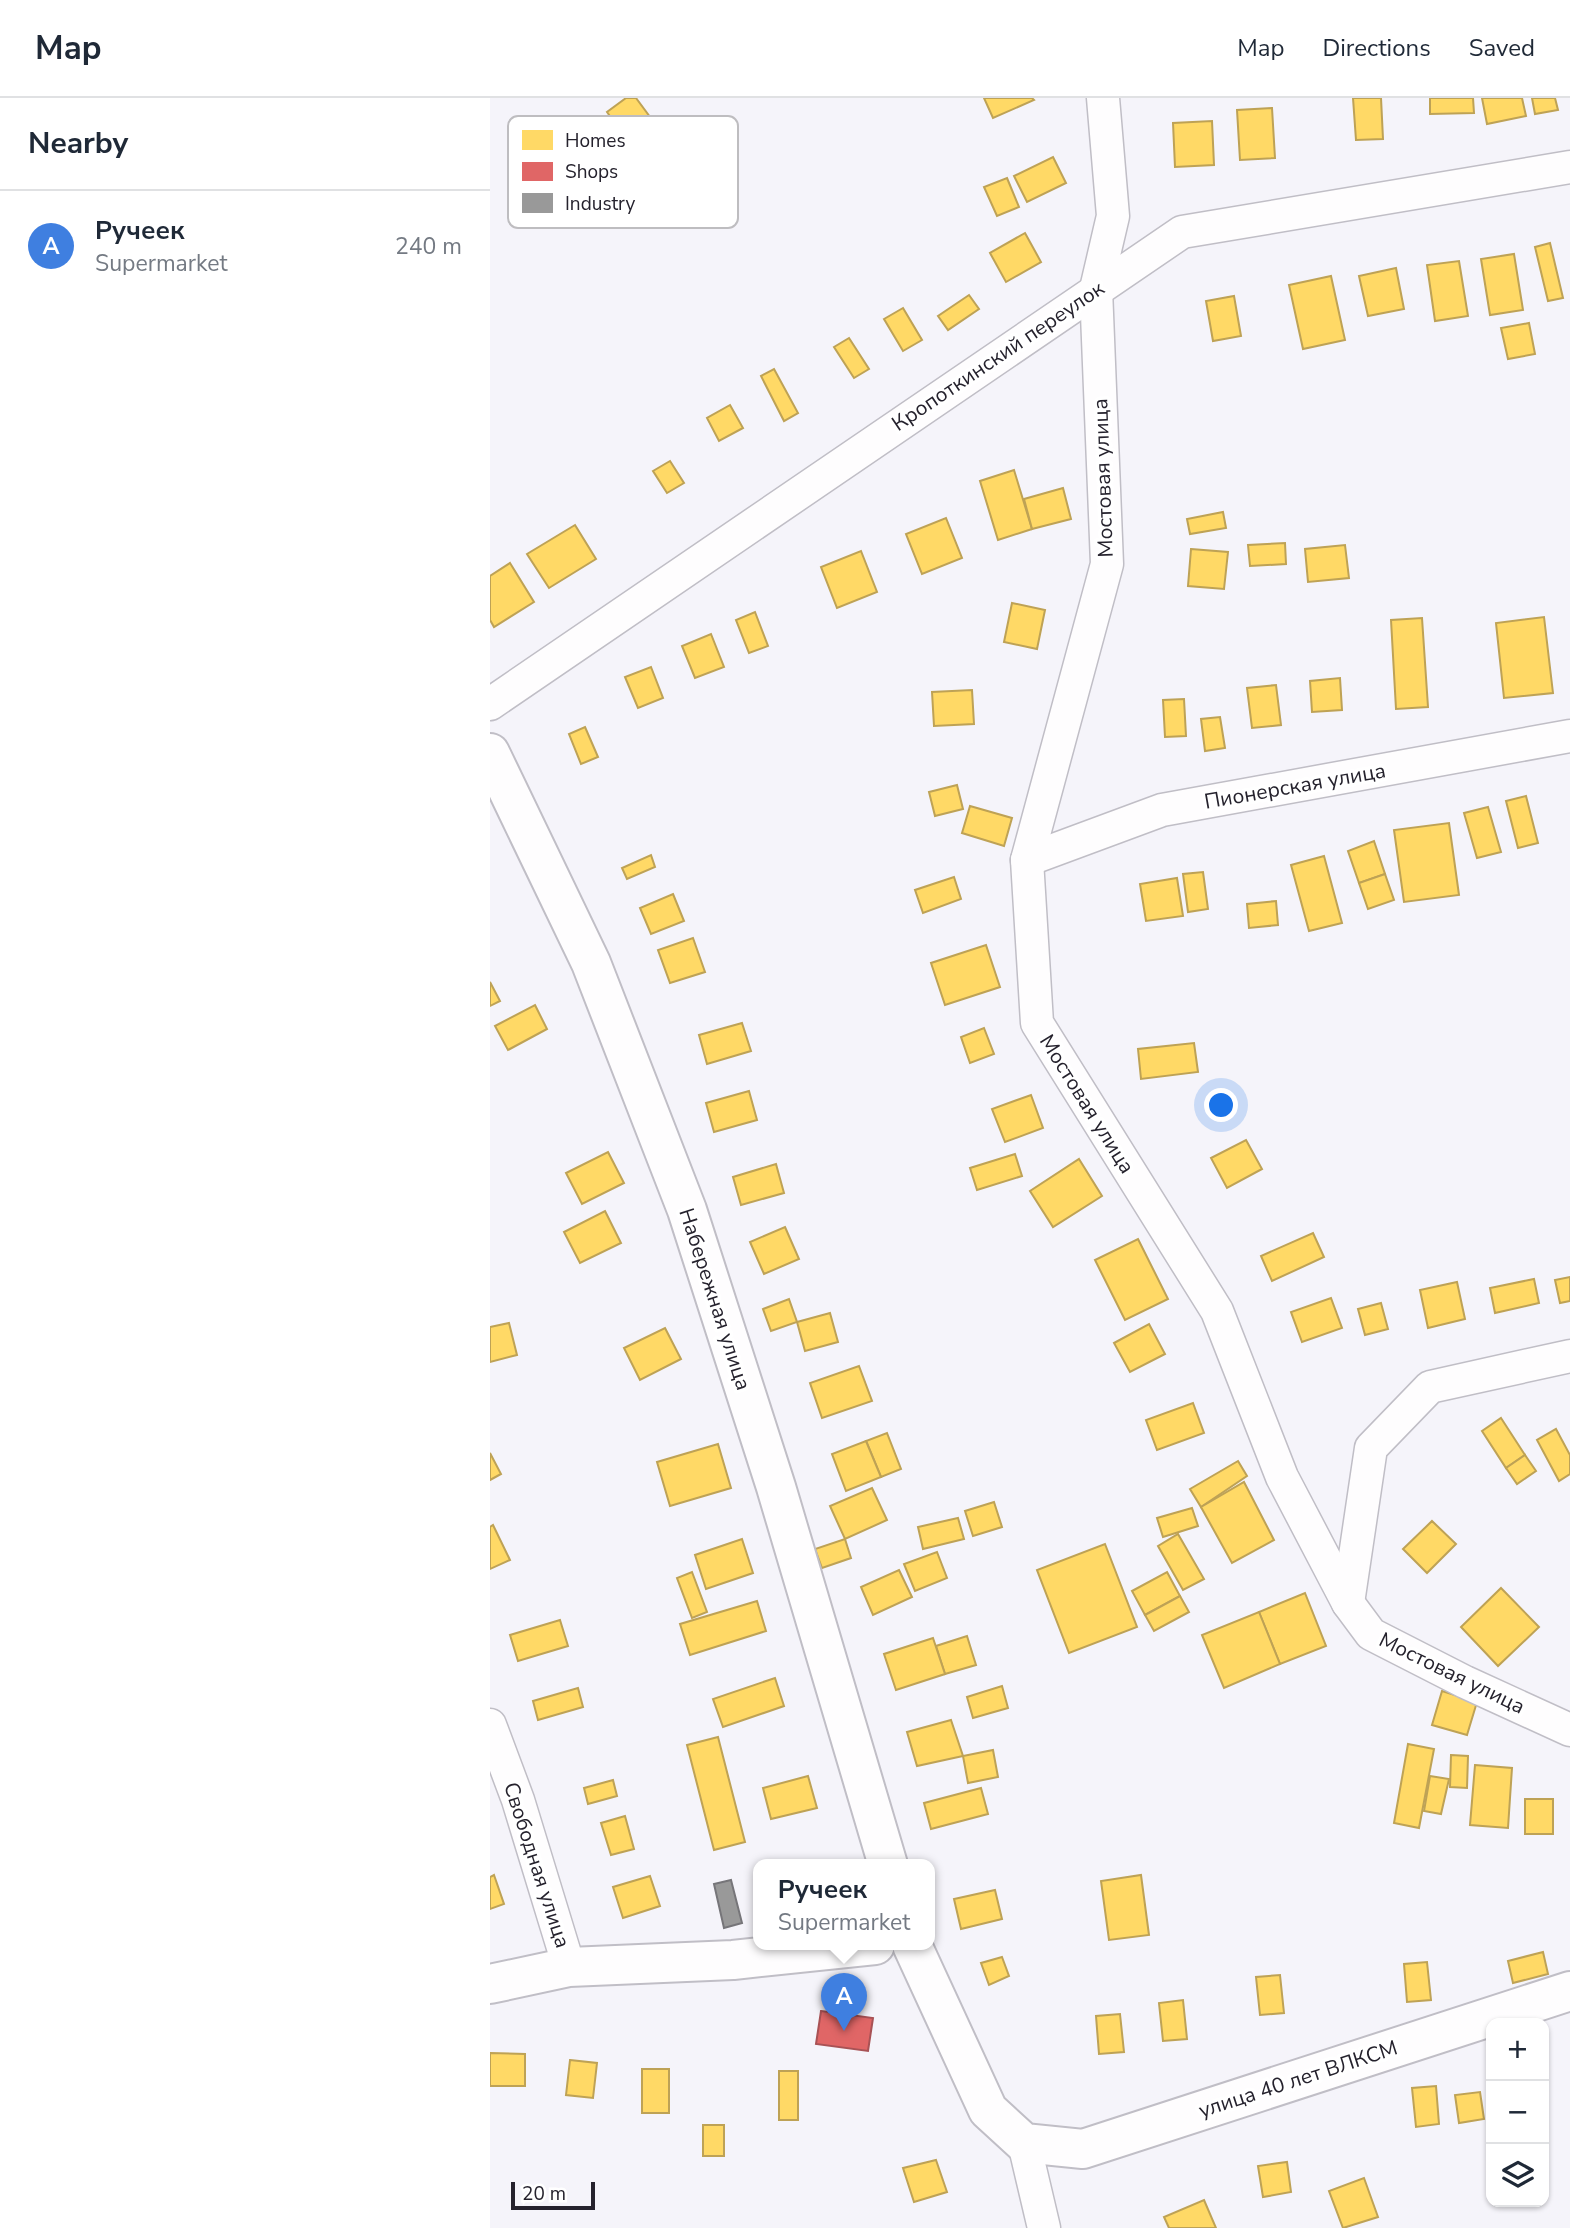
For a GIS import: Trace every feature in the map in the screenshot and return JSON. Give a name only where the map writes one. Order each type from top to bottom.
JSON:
[{"type":"street","name":"Мостовая улица","points":[[1103,98],[1113,216],[1096,289],[1107,564],[1027,860],[1037,1023],[1217,1311],[1282,1477],[1348,1603],[1371,1634],[1465,1682],[1570,1730]]},
{"type":"street","name":"Кропоткинский переулок","points":[[490,704],[1182,232],[1570,167]]},
{"type":"street","name":"Пионерская улица","points":[[1027,860],[1163,810],[1570,736]]},
{"type":"street","name":"Набережная улица","points":[[490,753],[591,963],[687,1210],[776,1487],[886,1859]]},
{"type":"street","points":[[1348,1603],[1371,1448],[1430,1387],[1570,1356]]},
{"type":"street","name":"Свободная улица","points":[[490,1725],[518,1800],[569,1966]]},
{"type":"street","points":[[490,1984],[569,1966],[733,1960],[828,1950]]},
{"type":"street","points":[[914,1950],[988,2110],[1024,2143],[1044,2228]]},
{"type":"street","name":"улица 40 лет ВЛКСМ","points":[[1024,2143],[1083,2149],[1570,1991]]},
{"type":"building: Homes","points":[[626,98],[636,98],[649,116],[610,116],[607,112]]},
{"type":"building: Homes","points":[[984,98],[1032,98],[1034,100],[993,118]]},
{"type":"building: Homes","points":[[1353,98],[1381,98],[1383,139],[1356,140]]},
{"type":"building: Homes","points":[[1430,98],[1473,98],[1474,113],[1430,114]]},
{"type":"building: Homes","points":[[1482,98],[1522,98],[1526,116],[1487,124]]},
{"type":"building: Homes","points":[[1532,98],[1555,98],[1558,110],[1535,114]]},
{"type":"building: Homes","points":[[1272,108],[1275,158],[1240,160],[1237,110]]},
{"type":"building: Homes","points":[[1212,121],[1214,165],[1175,167],[1173,123]]},
{"type":"building: Homes","points":[[1053,157],[1066,183],[1027,202],[1014,176]]},
{"type":"building: Homes","points":[[1007,178],[1019,207],[997,216],[984,187]]},
{"type":"building: Homes","points":[[1025,233],[1041,262],[1006,282],[990,253]]},
{"type":"building: Homes","points":[[1550,243],[1563,298],[1548,301],[1535,247]]},
{"type":"building: Homes","points":[[1514,254],[1523,310],[1490,315],[1481,259]]},
{"type":"building: Homes","points":[[1459,261],[1468,316],[1435,321],[1427,265]]},
{"type":"building: Homes","points":[[1396,268],[1404,309],[1368,316],[1359,276]]},
{"type":"building: Homes","points":[[1331,276],[1345,340],[1303,349],[1289,285]]},
{"type":"building: Homes","points":[[969,295],[979,309],[948,330],[938,316]]},
{"type":"building: Homes","points":[[1234,296],[1241,336],[1213,341],[1206,301]]},
{"type":"building: Homes","points":[[903,308],[922,340],[903,351],[884,319]]},
{"type":"building: Homes","points":[[1529,323],[1535,354],[1508,359],[1501,328]]},
{"type":"building: Homes","points":[[849,338],[869,369],[854,378],[834,347]]},
{"type":"building: Homes","points":[[774,369],[798,413],[784,421],[761,376]]},
{"type":"building: Homes","points":[[730,405],[743,428],[719,441],[707,418]]},
{"type":"building: Homes","points":[[670,461],[684,483],[667,493],[653,471]]},
{"type":"building: Homes","points":[[1014,470],[1032,529],[998,540],[980,481]]},
{"type":"building: Homes","points":[[1063,488],[1071,519],[1032,529],[1024,499]]},
{"type":"building: Homes","points":[[1223,512],[1226,528],[1190,534],[1187,519]]},
{"type":"building: Homes","points":[[946,518],[962,558],[922,574],[906,534]]},
{"type":"building: Homes","points":[[575,525],[596,559],[549,588],[527,554]]},
{"type":"building: Homes","points":[[1285,543],[1286,564],[1250,566],[1248,545]]},
{"type":"building: Homes","points":[[1345,545],[1349,578],[1308,582],[1305,549]]},
{"type":"building: Homes","points":[[1191,549],[1228,552],[1224,589],[1188,586]]},
{"type":"building: Homes","points":[[861,551],[877,592],[837,608],[821,567]]},
{"type":"building: Homes","points":[[510,563],[534,602],[494,627],[490,620],[490,576]]},
{"type":"building: Homes","points":[[1012,603],[1045,610],[1037,649],[1004,642]]},
{"type":"building: Homes","points":[[755,612],[768,646],[749,653],[736,620]]},
{"type":"building: Homes","points":[[1544,617],[1553,693],[1504,698],[1496,623]]},
{"type":"building: Homes","points":[[1422,618],[1428,707],[1396,709],[1391,620]]},
{"type":"building: Homes","points":[[711,634],[724,667],[695,678],[682,646]]},
{"type":"building: Homes","points":[[651,667],[663,698],[638,708],[625,677]]},
{"type":"building: Homes","points":[[1340,678],[1342,710],[1312,712],[1310,681]]},
{"type":"building: Homes","points":[[1276,685],[1281,725],[1252,728],[1247,688]]},
{"type":"building: Homes","points":[[972,690],[974,724],[934,726],[932,692]]},
{"type":"building: Homes","points":[[1184,699],[1186,736],[1165,737],[1163,700]]},
{"type":"building: Homes","points":[[1220,717],[1225,748],[1205,751],[1201,719]]},
{"type":"building: Homes","points":[[585,727],[598,757],[581,764],[569,734]]},
{"type":"building: Homes","points":[[957,785],[963,809],[935,816],[929,792]]},
{"type":"building: Homes","points":[[1526,796],[1538,843],[1518,848],[1506,801]]},
{"type":"building: Homes","points":[[970,806],[1012,818],[1004,846],[962,833]]},
{"type":"building: Homes","points":[[1488,807],[1501,852],[1477,858],[1464,813]]},
{"type":"building: Homes","points":[[1449,823],[1459,895],[1404,902],[1394,830]]},
{"type":"building: Homes","points":[[1374,841],[1385,874],[1359,883],[1348,851]]},
{"type":"building: Homes","points":[[651,855],[655,867],[627,879],[622,868]]},
{"type":"building: Homes","points":[[1324,856],[1342,923],[1309,931],[1291,865]]},
{"type":"building: Homes","points":[[1203,872],[1208,909],[1188,912],[1183,874]]},
{"type":"building: Homes","points":[[1385,874],[1394,900],[1368,909],[1359,883]]},
{"type":"building: Homes","points":[[954,877],[961,899],[923,913],[915,890]]},
{"type":"building: Homes","points":[[1177,878],[1183,916],[1146,921],[1140,884]]},
{"type":"building: Homes","points":[[673,894],[684,921],[651,934],[640,908]]},
{"type":"building: Homes","points":[[1276,901],[1278,925],[1249,928],[1247,904]]},
{"type":"building: Homes","points":[[693,938],[705,972],[670,983],[658,950]]},
{"type":"building: Homes","points":[[986,945],[1000,987],[945,1005],[931,963]]},
{"type":"building: Homes","points":[[490,982],[500,1001],[490,1006]]},
{"type":"building: Homes","points":[[535,1005],[547,1029],[508,1050],[495,1026]]},
{"type":"building: Homes","points":[[742,1023],[751,1051],[707,1064],[699,1035]]},
{"type":"building: Homes","points":[[984,1028],[994,1054],[970,1063],[961,1037]]},
{"type":"building: Homes","points":[[1194,1043],[1198,1072],[1141,1079],[1138,1049]]},
{"type":"building: Homes","points":[[749,1091],[757,1120],[714,1132],[706,1103]]},
{"type":"building: Homes","points":[[1031,1095],[1043,1128],[1005,1142],[992,1109]]},
{"type":"building: Homes","points":[[1246,1140],[1262,1169],[1227,1188],[1211,1158]]},
{"type":"building: Homes","points":[[608,1152],[624,1183],[582,1204],[566,1173]]},
{"type":"building: Homes","points":[[1015,1154],[1022,1176],[977,1190],[970,1168]]},
{"type":"building: Homes","points":[[1079,1159],[1102,1196],[1053,1227],[1030,1191]]},
{"type":"building: Homes","points":[[776,1164],[784,1193],[741,1205],[733,1177]]},
{"type":"building: Homes","points":[[605,1211],[621,1243],[580,1263],[564,1232]]},
{"type":"building: Homes","points":[[785,1227],[799,1259],[764,1274],[750,1242]]},
{"type":"building: Homes","points":[[1313,1233],[1324,1257],[1272,1281],[1261,1256]]},
{"type":"building: Homes","points":[[1138,1239],[1168,1299],[1125,1320],[1095,1260]]},
{"type":"building: Homes","points":[[1570,1277],[1570,1301],[1560,1303],[1555,1280]]},
{"type":"building: Homes","points":[[1534,1279],[1539,1303],[1495,1313],[1490,1288]]},
{"type":"building: Homes","points":[[1457,1282],[1465,1319],[1428,1328],[1420,1290]]},
{"type":"building: Homes","points":[[1331,1298],[1342,1328],[1302,1342],[1291,1312]]},
{"type":"building: Homes","points":[[789,1299],[797,1322],[771,1331],[763,1309]]},
{"type":"building: Homes","points":[[1381,1303],[1388,1329],[1365,1335],[1358,1309]]},
{"type":"building: Homes","points":[[830,1313],[838,1342],[805,1351],[797,1322]]},
{"type":"building: Homes","points":[[509,1323],[517,1355],[490,1362],[490,1327]]},
{"type":"building: Homes","points":[[1149,1324],[1165,1354],[1130,1372],[1114,1343]]},
{"type":"building: Homes","points":[[665,1328],[681,1359],[640,1380],[624,1348]]},
{"type":"building: Homes","points":[[859,1366],[872,1401],[822,1418],[810,1383]]},
{"type":"building: Homes","points":[[1193,1403],[1204,1433],[1157,1450],[1146,1420]]},
{"type":"building: Homes","points":[[1501,1418],[1525,1455],[1506,1468],[1482,1431]]},
{"type":"building: Homes","points":[[1556,1429],[1570,1455],[1570,1474],[1559,1481],[1537,1440]]},
{"type":"building: Homes","points":[[887,1433],[901,1469],[881,1477],[866,1441]]},
{"type":"building: Homes","points":[[866,1441],[881,1477],[846,1491],[832,1454]]},
{"type":"building: Homes","points":[[718,1444],[731,1488],[670,1506],[657,1462]]},
{"type":"building: Homes","points":[[490,1453],[501,1474],[490,1480]]},
{"type":"building: Homes","points":[[1525,1455],[1536,1471],[1517,1484],[1506,1468]]},
{"type":"building: Homes","points":[[1238,1461],[1247,1476],[1201,1507],[1190,1489]]},
{"type":"building: Homes","points":[[1244,1482],[1274,1540],[1232,1563],[1201,1507]]},
{"type":"building: Homes","points":[[872,1488],[887,1520],[845,1539],[830,1506]]},
{"type":"building: Homes","points":[[994,1502],[1002,1527],[973,1536],[965,1511]]},
{"type":"building: Homes","points":[[1192,1508],[1198,1526],[1163,1537],[1157,1518]]},
{"type":"building: Homes","points":[[958,1518],[964,1539],[923,1549],[918,1527]]},
{"type":"building: Homes","points":[[1432,1521],[1456,1544],[1427,1573],[1403,1549]]},
{"type":"building: Homes","points":[[493,1525],[510,1560],[490,1569],[490,1527]]},
{"type":"building: Homes","points":[[1178,1534],[1204,1579],[1183,1590],[1158,1546]]},
{"type":"building: Homes","points":[[742,1539],[753,1573],[706,1589],[695,1555]]},
{"type":"building: Homes","points":[[845,1539],[851,1558],[822,1568],[815,1549]]},
{"type":"building: Homes","points":[[1105,1544],[1137,1627],[1069,1653],[1037,1570]]},
{"type":"building: Homes","points":[[937,1552],[947,1578],[915,1591],[904,1564]]},
{"type":"building: Homes","points":[[899,1570],[912,1597],[873,1615],[861,1587]]},
{"type":"building: Homes","points":[[692,1572],[707,1612],[692,1618],[677,1578]]},
{"type":"building: Homes","points":[[1167,1572],[1180,1596],[1145,1615],[1132,1591]]},
{"type":"building: Homes","points":[[1501,1588],[1539,1627],[1498,1666],[1461,1627]]},
{"type":"building: Homes","points":[[1305,1593],[1326,1646],[1280,1664],[1259,1612]]},
{"type":"building: Homes","points":[[1180,1596],[1189,1612],[1154,1631],[1145,1615]]},
{"type":"building: Homes","points":[[757,1601],[766,1631],[690,1655],[680,1624]]},
{"type":"building: Homes","points":[[1259,1612],[1280,1664],[1224,1688],[1202,1635]]},
{"type":"building: Homes","points":[[560,1620],[568,1646],[518,1661],[510,1635]]},
{"type":"building: Homes","points":[[967,1636],[976,1665],[945,1674],[936,1646]]},
{"type":"building: Homes","points":[[933,1638],[945,1674],[896,1690],[884,1654]]},
{"type":"building: Homes","points":[[775,1678],[784,1706],[723,1727],[713,1699]]},
{"type":"building: Homes","points":[[1002,1686],[1008,1708],[973,1718],[967,1697]]},
{"type":"building: Homes","points":[[578,1688],[583,1707],[538,1720],[533,1701]]},
{"type":"building: Homes","points":[[1442,1691],[1477,1702],[1467,1735],[1432,1725]]},
{"type":"building: Homes","points":[[951,1720],[963,1756],[917,1766],[907,1732]]},
{"type":"building: Homes","points":[[718,1737],[745,1842],[714,1850],[687,1745]]},
{"type":"building: Homes","points":[[1408,1744],[1434,1749],[1419,1828],[1394,1823]]},
{"type":"building: Homes","points":[[993,1750],[998,1777],[968,1783],[963,1756]]},
{"type":"building: Homes","points":[[1451,1755],[1468,1756],[1467,1788],[1450,1787]]},
{"type":"building: Homes","points":[[1475,1765],[1512,1768],[1508,1828],[1470,1825]]},
{"type":"building: Homes","points":[[808,1776],[817,1808],[771,1819],[763,1788]]},
{"type":"building: Homes","points":[[1430,1776],[1449,1779],[1441,1814],[1424,1811]]},
{"type":"building: Homes","points":[[613,1780],[617,1796],[588,1804],[584,1788]]},
{"type":"building: Homes","points":[[981,1788],[988,1814],[931,1829],[924,1803]]},
{"type":"building: Homes","points":[[1525,1799],[1553,1799],[1553,1834],[1525,1834]]},
{"type":"building: Homes","points":[[625,1816],[634,1849],[611,1855],[601,1823]]},
{"type":"building: Homes","points":[[494,1875],[504,1904],[490,1909],[490,1877]]},
{"type":"building: Homes","points":[[1141,1875],[1149,1935],[1109,1940],[1101,1881]]},
{"type":"building: Homes","points":[[650,1876],[660,1906],[623,1918],[613,1887]]},
{"type":"building: Homes","points":[[995,1890],[1002,1919],[961,1929],[954,1899]]},
{"type":"building: Homes","points":[[1543,1952],[1548,1974],[1513,1983],[1508,1961]]},
{"type":"building: Homes","points":[[1002,1957],[1009,1976],[989,1985],[981,1963]]},
{"type":"building: Homes","points":[[1427,1962],[1431,2000],[1407,2002],[1404,1964]]},
{"type":"building: Homes","points":[[1280,1975],[1284,2013],[1260,2015],[1256,1977]]},
{"type":"building: Homes","points":[[1183,2000],[1187,2039],[1163,2041],[1159,2003]]},
{"type":"building: Homes","points":[[1120,2014],[1124,2052],[1099,2054],[1096,2016]]},
{"type":"building: Homes","points":[[490,2053],[525,2054],[525,2086],[490,2086]]},
{"type":"building: Homes","points":[[570,2060],[597,2063],[593,2098],[566,2095]]},
{"type":"building: Homes","points":[[642,2069],[669,2069],[669,2113],[642,2113]]},
{"type":"building: Homes","points":[[779,2071],[798,2071],[798,2120],[779,2120]]},
{"type":"building: Homes","points":[[1436,2086],[1439,2124],[1416,2127],[1412,2088]]},
{"type":"building: Homes","points":[[1480,2092],[1484,2119],[1459,2123],[1455,2095]]},
{"type":"building: Homes","points":[[703,2125],[724,2125],[724,2156],[703,2156]]},
{"type":"building: Homes","points":[[936,2160],[947,2192],[914,2202],[903,2168]]},
{"type":"building: Homes","points":[[1287,2162],[1291,2192],[1263,2197],[1258,2166]]},
{"type":"building: Homes","points":[[1364,2178],[1378,2217],[1343,2228],[1329,2191]]},
{"type":"building: Homes","points":[[1204,2200],[1216,2228],[1169,2228],[1164,2217]]},
{"type":"building: Shops","points":[[821,2011],[873,2018],[868,2051],[816,2044]]},
{"type":"building: Industry","points":[[731,1880],[742,1923],[724,1928],[714,1884]]},
{"type":"place","name":"Ручеек","points":[[844,2031]]}]
